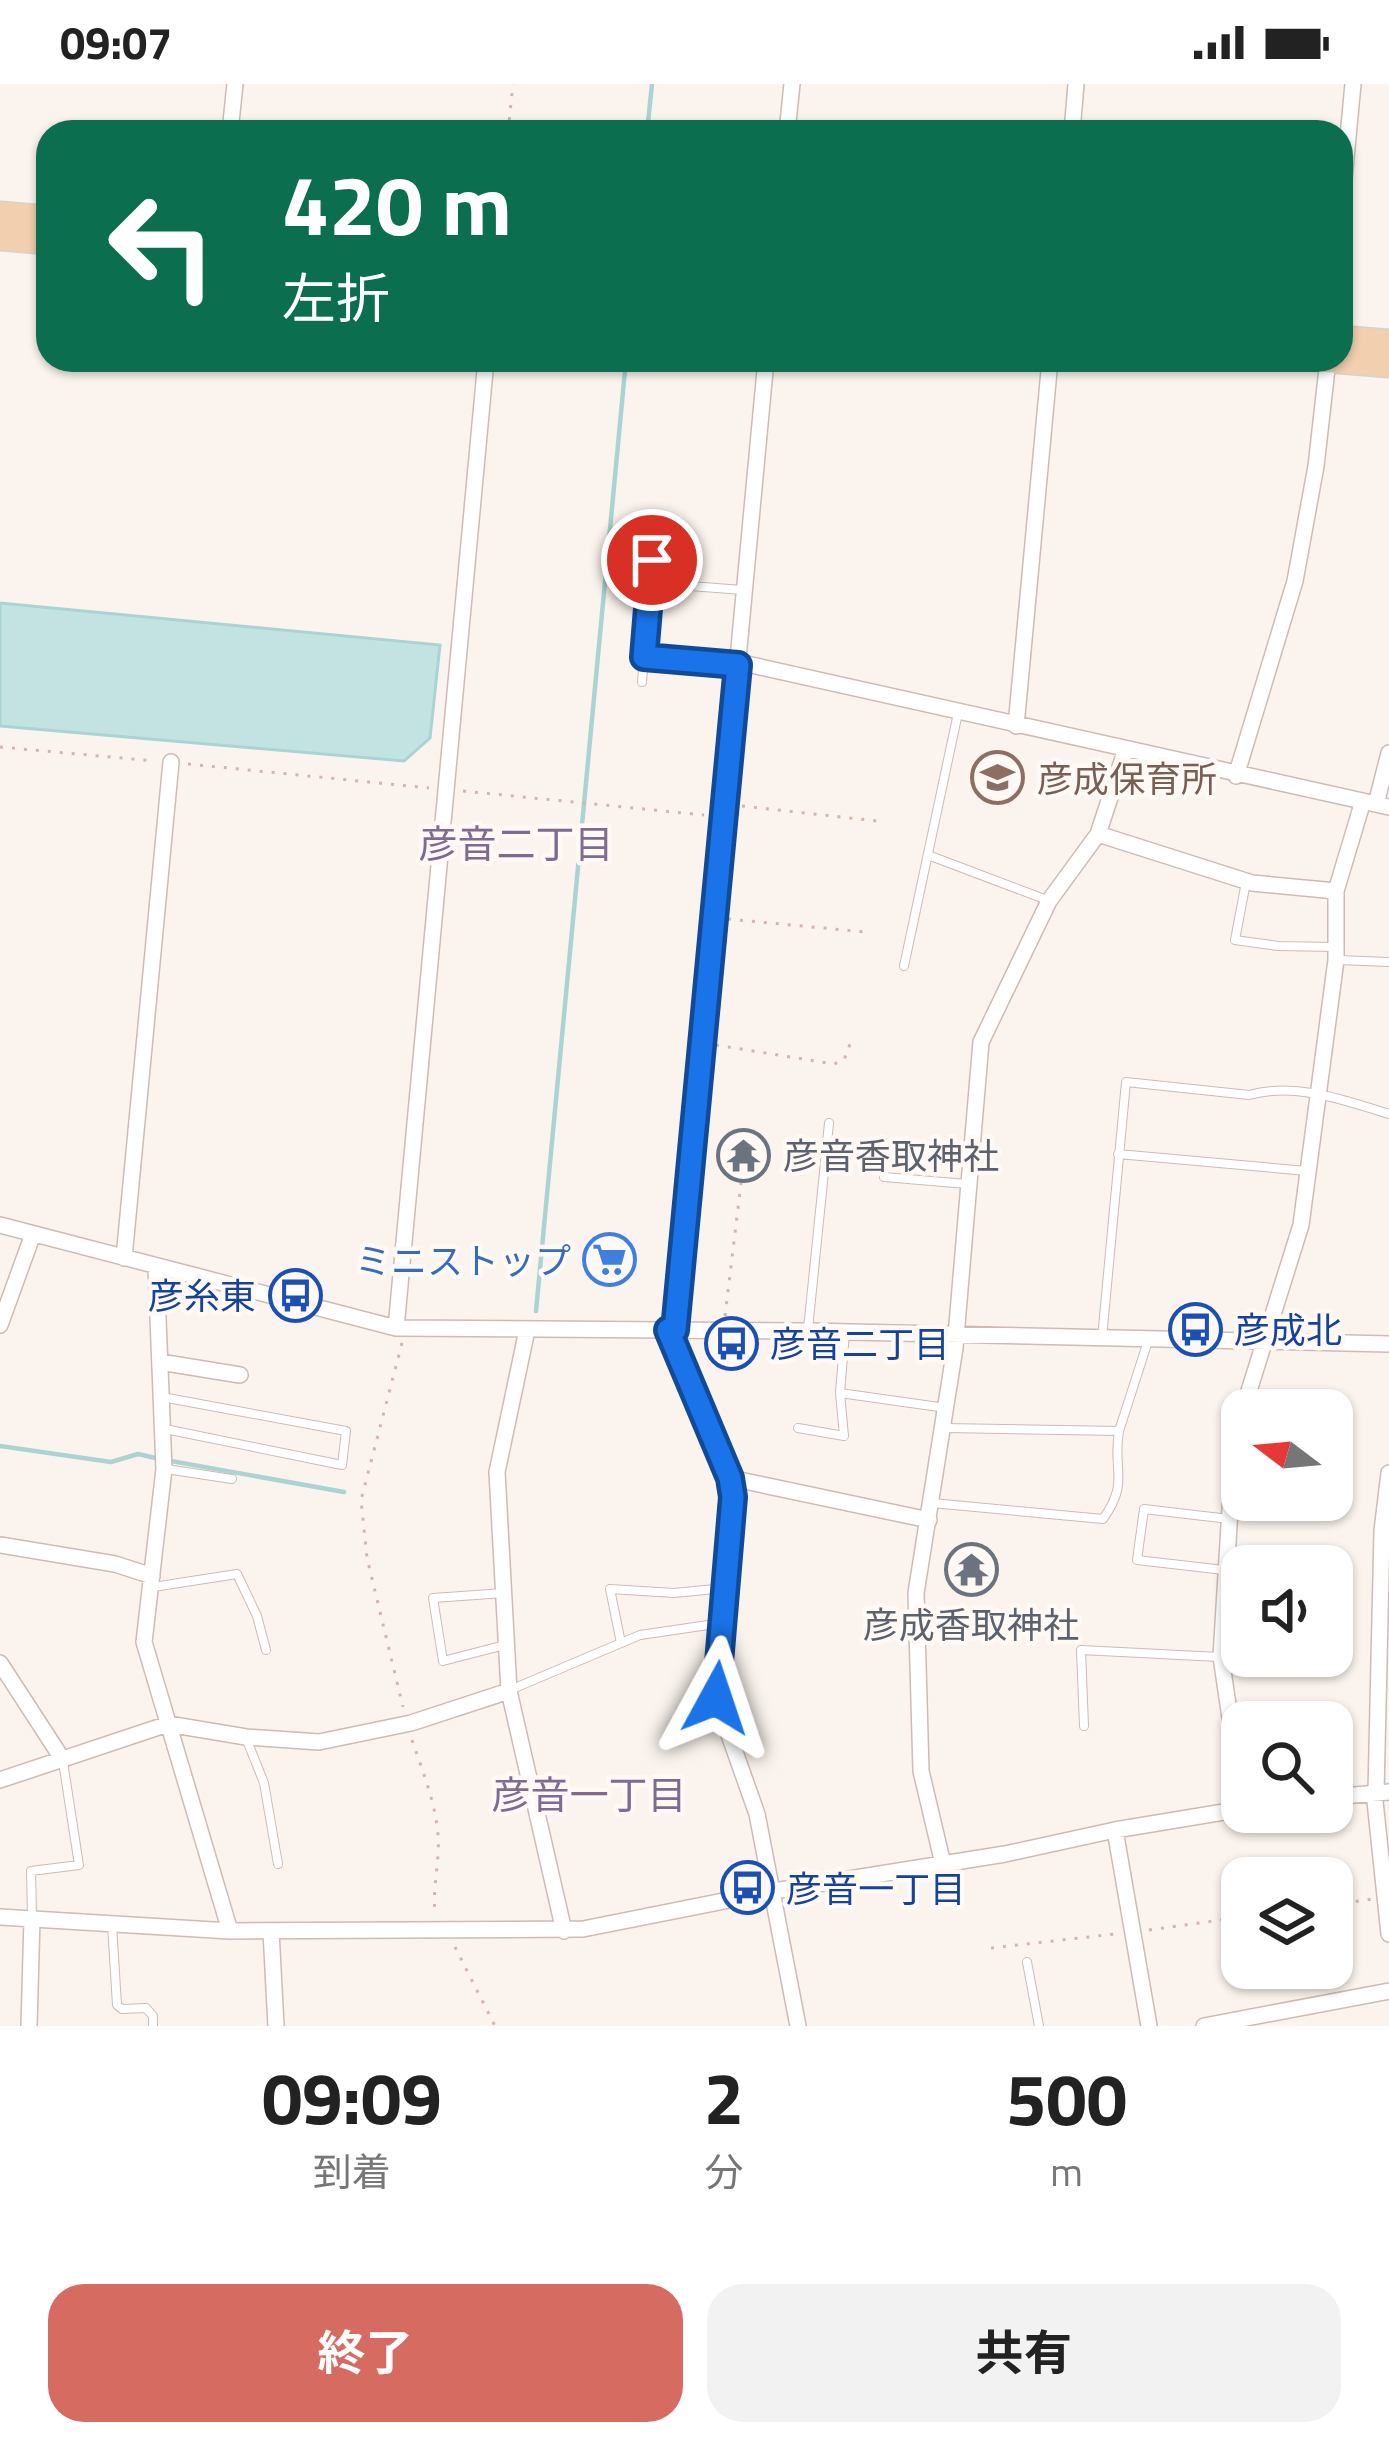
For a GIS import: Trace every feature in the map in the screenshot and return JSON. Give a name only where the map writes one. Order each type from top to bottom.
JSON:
[{"type":"main road","points":[[0,214],[36,217]]},
{"type":"main road","points":[[0,238],[36,241]]},
{"type":"main road","points":[[1353,339],[1389,342]]},
{"type":"main road","points":[[1353,362],[1389,365]]},
{"type":"street","points":[[231,120],[235,84]]},
{"type":"street","points":[[788,120],[792,84]]},
{"type":"street","points":[[1073,120],[1076,84]]},
{"type":"street","points":[[1350,120],[1353,84]]},
{"type":"street","points":[[399,1335],[485,372]]},
{"type":"street","points":[[765,372],[672,1330],[730,1478],[733,1497],[716,1698],[746,1776],[774,1891],[798,2026]]},
{"type":"street","points":[[1016,726],[1049,372]]},
{"type":"street","points":[[1236,776],[1294,581],[1316,466],[1326,372]]},
{"type":"street","points":[[738,663],[1376,804]]},
{"type":"street","points":[[943,1864],[921,1772],[916,1593],[955,1334],[981,1042],[1048,901],[1098,834],[1126,749]]},
{"type":"street","points":[[1250,1389],[1300,1226],[1336,954],[1336,891],[1376,804],[1389,753]]},
{"type":"street","points":[[124,1258],[171,763]]},
{"type":"street","points":[[1098,834],[1246,881],[1336,891]]},
{"type":"street","points":[[0,1226],[399,1335],[723,1330],[1389,1344]]},
{"type":"street","points":[[0,1325],[33,1234]]},
{"type":"street","points":[[157,1267],[164,1469],[144,1642],[230,1930]]},
{"type":"street","points":[[527,1330],[497,1472],[509,1690],[564,1931]]},
{"type":"street","points":[[160,1361],[240,1375]]},
{"type":"street","points":[[1389,1473],[1382,1531],[1380,1792],[1389,1934]]},
{"type":"street","points":[[730,1478],[931,1512]]},
{"type":"street","points":[[0,1545],[115,1564],[151,1581]]},
{"type":"street","points":[[0,1663],[63,1760]]},
{"type":"street","points":[[0,1780],[168,1724],[246,1737],[319,1742],[407,1724],[509,1690]]},
{"type":"street","points":[[0,1917],[230,1930],[564,1931],[1221,1813]]},
{"type":"street","points":[[1114,1830],[1150,2026]]},
{"type":"street","points":[[29,2026],[32,1919]]},
{"type":"street","points":[[271,1931],[276,2026]]},
{"type":"street","points":[[1204,2026],[1389,1991]]},
{"type":"lane","points":[[642,682],[652,560]]},
{"type":"lane","points":[[650,584],[744,590]]},
{"type":"lane","points":[[644,657],[738,663]]},
{"type":"lane","points":[[904,966],[959,711]]},
{"type":"lane","points":[[928,855],[1048,901]]},
{"type":"lane","points":[[1246,881],[1235,940],[1389,962]]},
{"type":"lane","points":[[1102,1338],[1126,1082],[1249,1095],[1266,1090],[1318,1092],[1389,1114]]},
{"type":"lane","points":[[808,1331],[829,1123]]},
{"type":"lane","points":[[1118,1154],[1309,1171]]},
{"type":"lane","points":[[884,1177],[968,1185]]},
{"type":"lane","points":[[797,1429],[844,1436],[845,1332]]},
{"type":"lane","points":[[931,1512],[1102,1519],[1115,1502],[1121,1480],[1114,1457],[1119,1431],[1149,1339]]},
{"type":"lane","points":[[841,1393],[946,1408]]},
{"type":"lane","points":[[162,1397],[346,1431],[342,1465],[164,1429]]},
{"type":"lane","points":[[943,1428],[1119,1431]]},
{"type":"lane","points":[[164,1469],[232,1479]]},
{"type":"lane","points":[[1221,1518],[1144,1509],[1137,1559],[1221,1569]]},
{"type":"lane","points":[[151,1581],[237,1574],[257,1616],[266,1650]]},
{"type":"lane","points":[[621,1643],[610,1589],[674,1593],[725,1588]]},
{"type":"lane","points":[[504,1593],[433,1598],[443,1661],[507,1645]]},
{"type":"lane","points":[[509,1690],[640,1635],[722,1623]]},
{"type":"lane","points":[[1084,1726],[1081,1650],[1221,1657]]},
{"type":"lane","points":[[246,1737],[264,1783],[278,1864]]},
{"type":"lane","points":[[32,1919],[31,1870],[80,1864],[63,1760]]},
{"type":"lane","points":[[112,1924],[117,2005],[146,2008],[153,2026]]},
{"type":"lane","points":[[1028,1962],[1039,2026]]},
{"type":"path","points":[[509,120],[513,84]]},
{"type":"path","points":[[0,747],[171,763]]},
{"type":"path","points":[[725,804],[877,820]]},
{"type":"path","points":[[714,917],[866,932]]},
{"type":"path","points":[[702,1043],[834,1064],[844,1060],[853,1036]]},
{"type":"path","points":[[723,1330],[743,1167]]},
{"type":"path","points":[[399,1335],[361,1500],[368,1558],[407,1724],[434,1808],[439,1852],[433,1888],[444,1932],[495,2026]]},
{"type":"path","points":[[1353,1902],[1385,1897]]},
{"type":"path","points":[[992,1948],[1221,1920]]},
{"type":"water","points":[[0,603],[440,645],[430,738],[404,761],[0,726]]},
{"type":"building","points":[[589,1243],[631,1247],[628,1273],[587,1269]]},
{"type":"building","points":[[968,1553],[987,1559],[980,1584],[960,1578],[962,1573],[951,1569],[955,1556],[966,1559]]},
{"type":"waterway","points":[[648,120],[652,84]]},
{"type":"waterway","points":[[536,1311],[625,372]]},
{"type":"waterway","points":[[0,1446],[111,1462],[138,1454],[160,1459]]},
{"type":"waterway","points":[[171,1461],[344,1492]]},
{"type":"place","name":"彦成保育所","points":[[998,778]]},
{"type":"place","name":"彦音香取神社","points":[[744,1155]]},
{"type":"place","name":"ミニストップ","points":[[610,1260]]},
{"type":"place","name":"彦糸東","points":[[295,1295]]},
{"type":"place","name":"彦成北","points":[[1195,1329]]},
{"type":"place","name":"彦音二丁目","points":[[731,1343]]},
{"type":"place","name":"彦成香取神社","points":[[971,1569]]},
{"type":"place","name":"彦音一丁目","points":[[747,1888]]},
{"type":"district","name":"彦音二丁目","points":[[516,843]]},
{"type":"district","name":"彦音一丁目","points":[[589,1794]]},
{"type":"route","points":[[652,560],[644,657],[738,665],[675,1330],[668,1330],[730,1478],[733,1497],[716,1698]]}]
